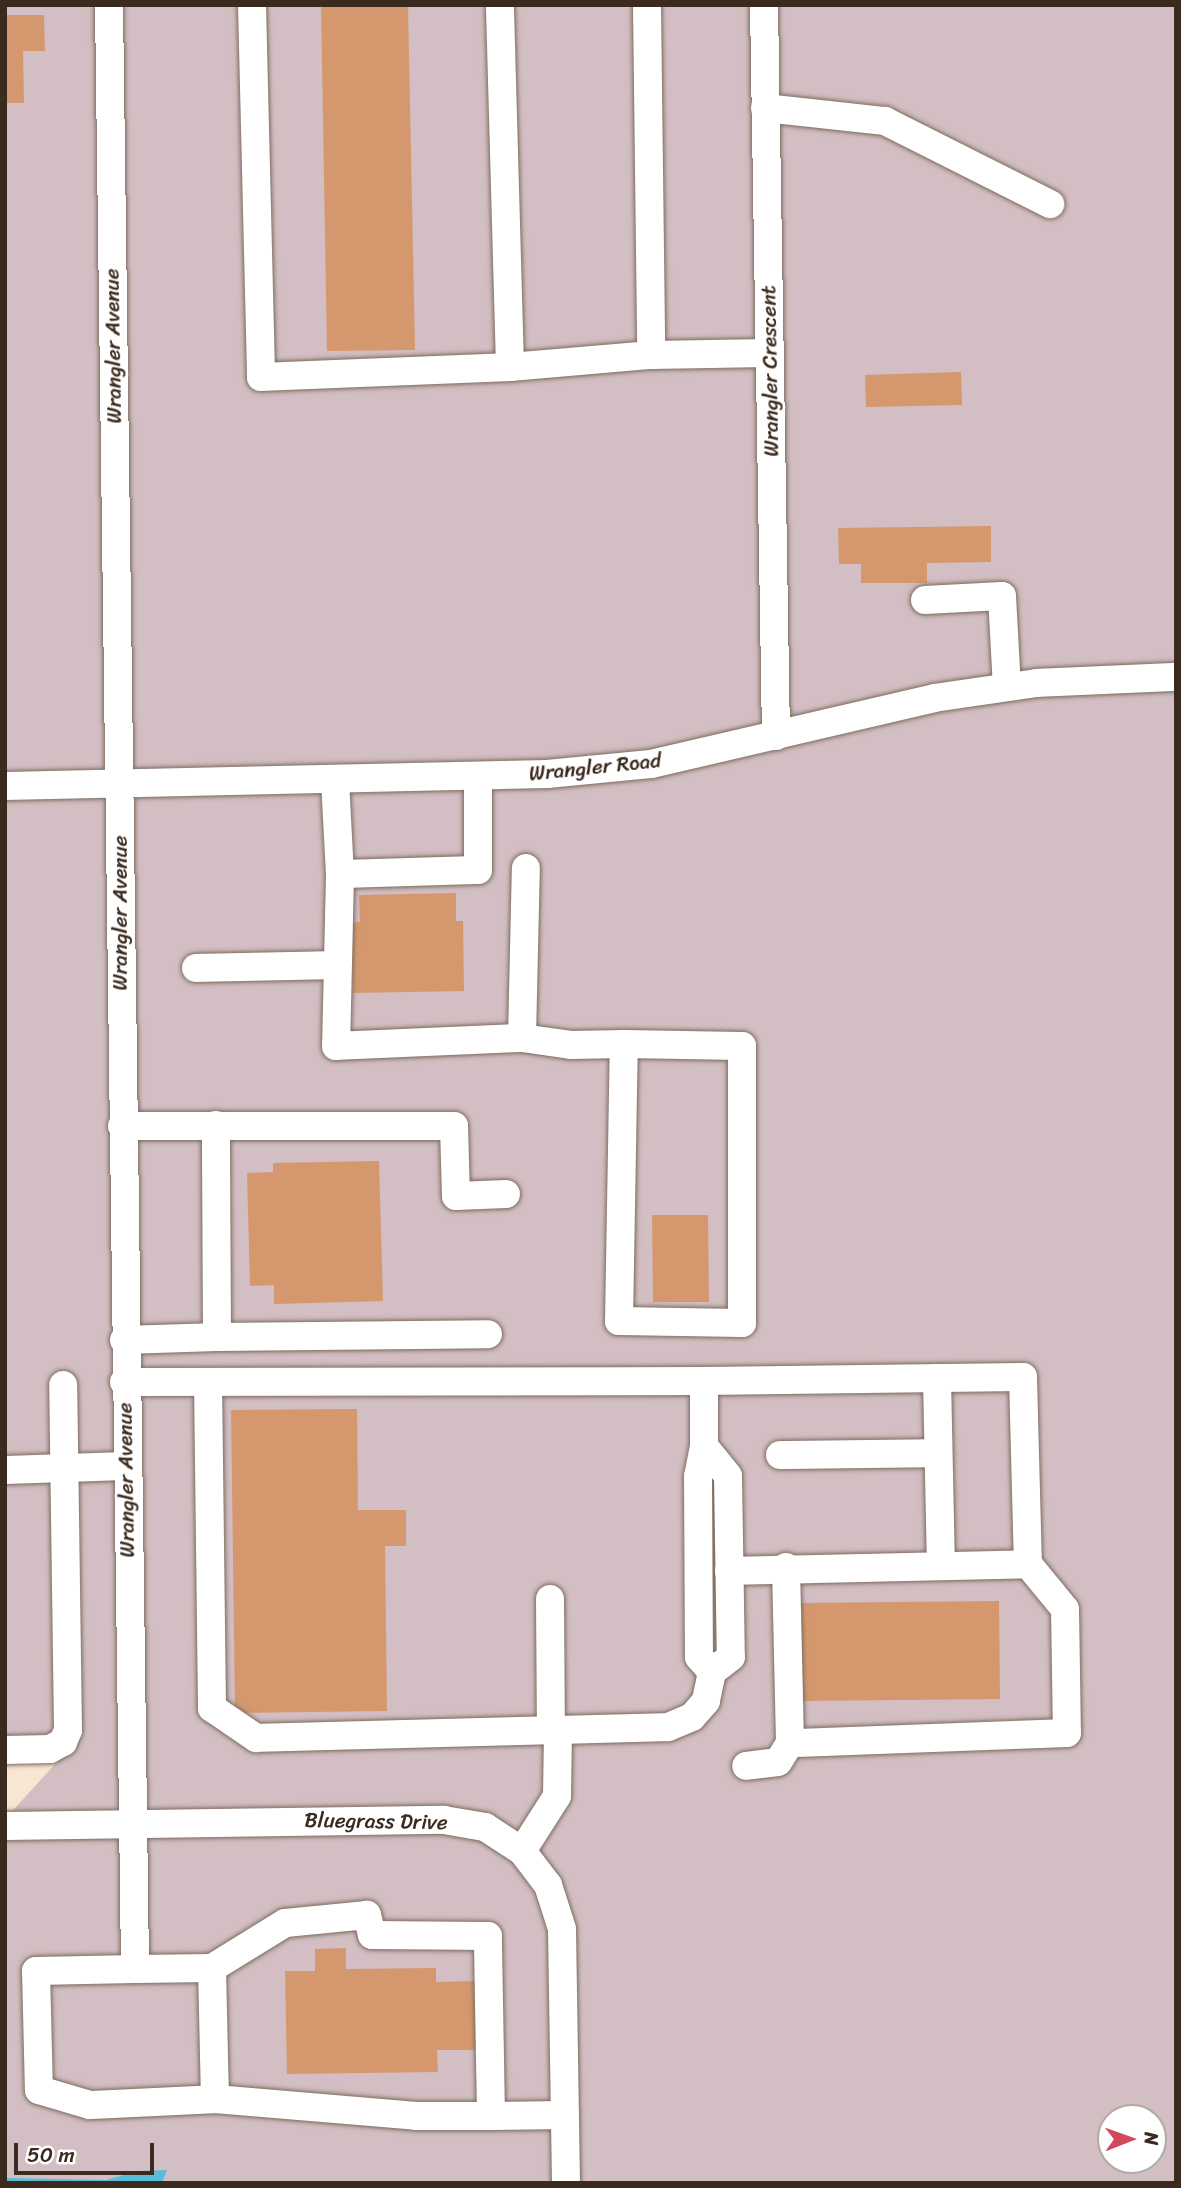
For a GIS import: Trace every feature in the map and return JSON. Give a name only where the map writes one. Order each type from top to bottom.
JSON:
[{"type":"street","name":"Wrangler Avenue","points":[[109,5],[124,1382],[135,1969]]},
{"type":"street","points":[[252,5],[261,377],[510,368],[651,355],[769,353]]},
{"type":"street","points":[[500,5],[510,368]]},
{"type":"street","points":[[647,5],[651,355]]},
{"type":"street","name":"Wrangler Crescent","points":[[764,5],[776,736]]},
{"type":"street","points":[[765,108],[885,121],[1050,204]]},
{"type":"street","points":[[925,600],[1002,596],[1007,687]]},
{"type":"street","name":"Wrangler Road","points":[[5,786],[478,776],[651,764],[934,698],[1007,687],[1176,677]]},
{"type":"street","points":[[340,874],[478,870],[478,776]]},
{"type":"street","points":[[335,780],[340,874],[336,1046],[522,1038],[571,1045],[624,1044],[742,1046],[742,1323],[619,1321],[624,1044]]},
{"type":"street","points":[[522,1038],[526,868]]},
{"type":"street","points":[[197,968],[337,965]]},
{"type":"street","points":[[215,1125],[217,1337]]},
{"type":"street","points":[[122,1126],[454,1126],[456,1196],[506,1194]]},
{"type":"street","points":[[124,1340],[488,1334]]},
{"type":"street","points":[[124,1382],[208,1384],[1023,1377],[1028,1564],[1065,1609],[1067,1734],[790,1743]]},
{"type":"street","points":[[937,1378],[941,1565]]},
{"type":"street","points":[[704,1381],[704,1446],[698,1476],[699,1657],[712,1672]]},
{"type":"street","points":[[208,1384],[212,1708],[256,1738],[554,1731],[677,1724],[692,1717],[706,1702],[712,1672],[731,1657],[728,1476],[704,1446]]},
{"type":"street","points":[[5,1750],[50,1749],[63,1742],[68,1730],[63,1385]]},
{"type":"street","points":[[780,1455],[937,1453]]},
{"type":"street","points":[[5,1470],[126,1465]]},
{"type":"street","points":[[729,1570],[1028,1564]]},
{"type":"street","points":[[746,1766],[778,1762],[790,1743],[786,1567]]},
{"type":"street","points":[[522,1851],[557,1796],[550,1598]]},
{"type":"street","name":"Bluegrass Drive","points":[[5,1826],[132,1821],[444,1820],[485,1827],[522,1851],[548,1885],[562,1928],[566,2183]]},
{"type":"street","points":[[491,2116],[488,1936],[372,1935],[367,1914],[285,1923],[212,1968],[36,1971],[39,2090],[90,2105],[215,2099],[416,2116],[491,2116],[565,2115]]},
{"type":"street","points":[[212,1968],[215,2099]]},
{"type":"shaded area","points":[[5,5],[1176,5],[1176,2183],[5,2183],[5,1819],[57,1762],[5,1764]]},
{"type":"water","points":[[167,2170],[162,2183],[5,2183],[5,2178],[106,2180],[138,2171]]},
{"type":"building","points":[[321,5],[408,5],[415,350],[327,351]]},
{"type":"building","points":[[5,15],[44,15],[45,51],[23,51],[24,103],[5,103]]},
{"type":"building","points":[[961,372],[962,405],[866,407],[865,375]]},
{"type":"building","points":[[991,526],[991,562],[927,563],[927,583],[861,583],[861,564],[839,564],[838,528]]},
{"type":"building","points":[[456,893],[456,921],[463,921],[464,991],[353,993],[352,923],[360,922],[359,895]]},
{"type":"building","points":[[379,1161],[383,1301],[274,1304],[274,1285],[250,1286],[247,1173],[273,1172],[273,1163]]},
{"type":"building","points":[[652,1215],[708,1215],[709,1302],[653,1302]]},
{"type":"building","points":[[357,1409],[358,1510],[406,1510],[406,1546],[385,1546],[387,1711],[235,1713],[231,1410]]},
{"type":"building","points":[[707,1552],[720,1552],[720,1589],[707,1589]]},
{"type":"building","points":[[999,1601],[1000,1699],[799,1701],[798,1603]]},
{"type":"building","points":[[346,1948],[346,1969],[436,1968],[436,1982],[476,1981],[477,2050],[437,2050],[438,2072],[287,2074],[285,1971],[315,1971],[315,1949]]}]
